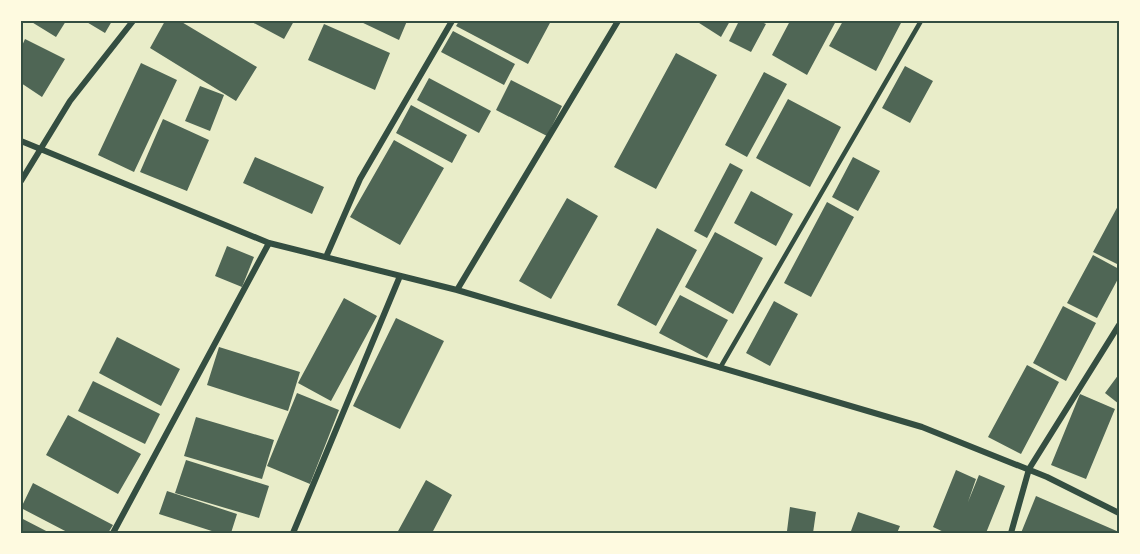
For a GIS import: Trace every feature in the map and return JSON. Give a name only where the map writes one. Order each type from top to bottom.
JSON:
[{"type":"street","points":[[21,181],[70,101],[133,21]]},
{"type":"street","points":[[326,257],[365,170],[435,54],[452,21]]},
{"type":"street","points":[[457,291],[618,21]]},
{"type":"street","points":[[21,141],[269,243],[457,291],[922,427],[1029,469],[1119,513]]},
{"type":"street","points":[[113,533],[269,243]]},
{"type":"street","points":[[294,533],[400,276]]},
{"type":"street","points":[[1011,533],[1029,469],[1119,325]]},
{"type":"lane","points":[[720,368],[921,21]]},
{"type":"building","points":[[30,21],[66,21],[56,37]]},
{"type":"building","points":[[85,21],[112,21],[105,33]]},
{"type":"building","points":[[165,21],[180,21],[257,67],[236,101],[150,48]]},
{"type":"building","points":[[250,21],[294,21],[284,39]]},
{"type":"building","points":[[359,21],[407,21],[399,40]]},
{"type":"building","points":[[459,21],[551,21],[528,64],[456,26]]},
{"type":"building","points":[[696,21],[730,21],[721,37]]},
{"type":"building","points":[[739,21],[759,21],[766,24],[751,52],[729,41]]},
{"type":"building","points":[[790,21],[836,21],[807,75],[772,55]]},
{"type":"building","points":[[843,21],[902,21],[876,71],[829,46]]},
{"type":"building","points":[[324,24],[390,53],[375,90],[308,60]]},
{"type":"building","points":[[453,31],[515,64],[504,85],[441,52]]},
{"type":"building","points":[[25,39],[65,59],[42,97],[21,83],[21,48]]},
{"type":"building","points":[[676,53],[717,75],[656,189],[614,167]]},
{"type":"building","points":[[141,63],[177,80],[134,172],[98,155]]},
{"type":"building","points":[[905,66],[933,81],[910,123],[882,108]]},
{"type":"building","points":[[764,72],[787,84],[747,157],[725,145]]},
{"type":"building","points":[[429,78],[491,111],[479,133],[417,100]]},
{"type":"building","points":[[511,80],[562,106],[547,136],[496,110]]},
{"type":"building","points":[[200,86],[224,95],[210,131],[185,121]]},
{"type":"building","points":[[788,99],[841,127],[810,187],[756,158]]},
{"type":"building","points":[[411,105],[467,135],[452,163],[396,133]]},
{"type":"building","points":[[163,119],[209,140],[187,191],[140,172]]},
{"type":"building","points":[[394,140],[444,168],[400,245],[350,217]]},
{"type":"building","points":[[255,157],[324,187],[312,214],[243,183]]},
{"type":"building","points":[[853,157],[880,171],[858,211],[832,197]]},
{"type":"building","points":[[730,163],[743,170],[707,238],[694,231]]},
{"type":"building","points":[[751,191],[793,214],[776,246],[734,223]]},
{"type":"building","points":[[567,198],[598,216],[551,299],[519,281]]},
{"type":"building","points":[[827,202],[854,217],[811,297],[784,283]]},
{"type":"building","points":[[1119,204],[1119,265],[1093,252]]},
{"type":"building","points":[[657,228],[697,250],[656,326],[617,305]]},
{"type":"building","points":[[715,232],[763,258],[733,314],[685,287]]},
{"type":"building","points":[[227,246],[254,257],[242,287],[215,276]]},
{"type":"building","points":[[1093,255],[1119,269],[1119,277],[1097,318],[1067,303]]},
{"type":"building","points":[[680,295],[728,320],[707,358],[659,333]]},
{"type":"building","points":[[344,298],[377,316],[331,401],[298,383]]},
{"type":"building","points":[[774,301],[798,314],[770,366],[746,353]]},
{"type":"building","points":[[1063,306],[1096,323],[1066,381],[1033,363]]},
{"type":"building","points":[[396,318],[444,341],[400,429],[353,406]]},
{"type":"building","points":[[117,337],[180,369],[161,406],[99,373]]},
{"type":"building","points":[[219,347],[300,372],[288,411],[207,385]]},
{"type":"building","points":[[1027,365],[1059,382],[1021,454],[988,437]]},
{"type":"building","points":[[1119,374],[1119,404],[1105,393]]},
{"type":"building","points":[[93,381],[160,414],[145,444],[78,411]]},
{"type":"building","points":[[297,393],[339,410],[310,484],[267,466]]},
{"type":"building","points":[[1080,394],[1115,409],[1086,479],[1051,465]]},
{"type":"building","points":[[68,415],[141,454],[118,494],[46,455]]},
{"type":"building","points":[[196,417],[274,440],[262,479],[184,456]]},
{"type":"building","points":[[186,460],[269,486],[259,518],[175,493]]},
{"type":"building","points":[[956,470],[976,479],[968,502],[979,475],[1005,486],[986,533],[946,533],[933,527]]},
{"type":"building","points":[[426,480],[452,495],[432,533],[397,533]]},
{"type":"building","points":[[33,483],[113,525],[108,533],[69,533],[21,508]]},
{"type":"building","points":[[167,491],[237,514],[231,533],[218,533],[159,514]]},
{"type":"building","points":[[1036,496],[1119,532],[1119,533],[1021,533]]},
{"type":"building","points":[[790,507],[816,512],[813,533],[787,531]]},
{"type":"building","points":[[858,512],[900,526],[897,533],[851,531]]},
{"type":"building","points":[[21,518],[50,533],[21,533]]}]
